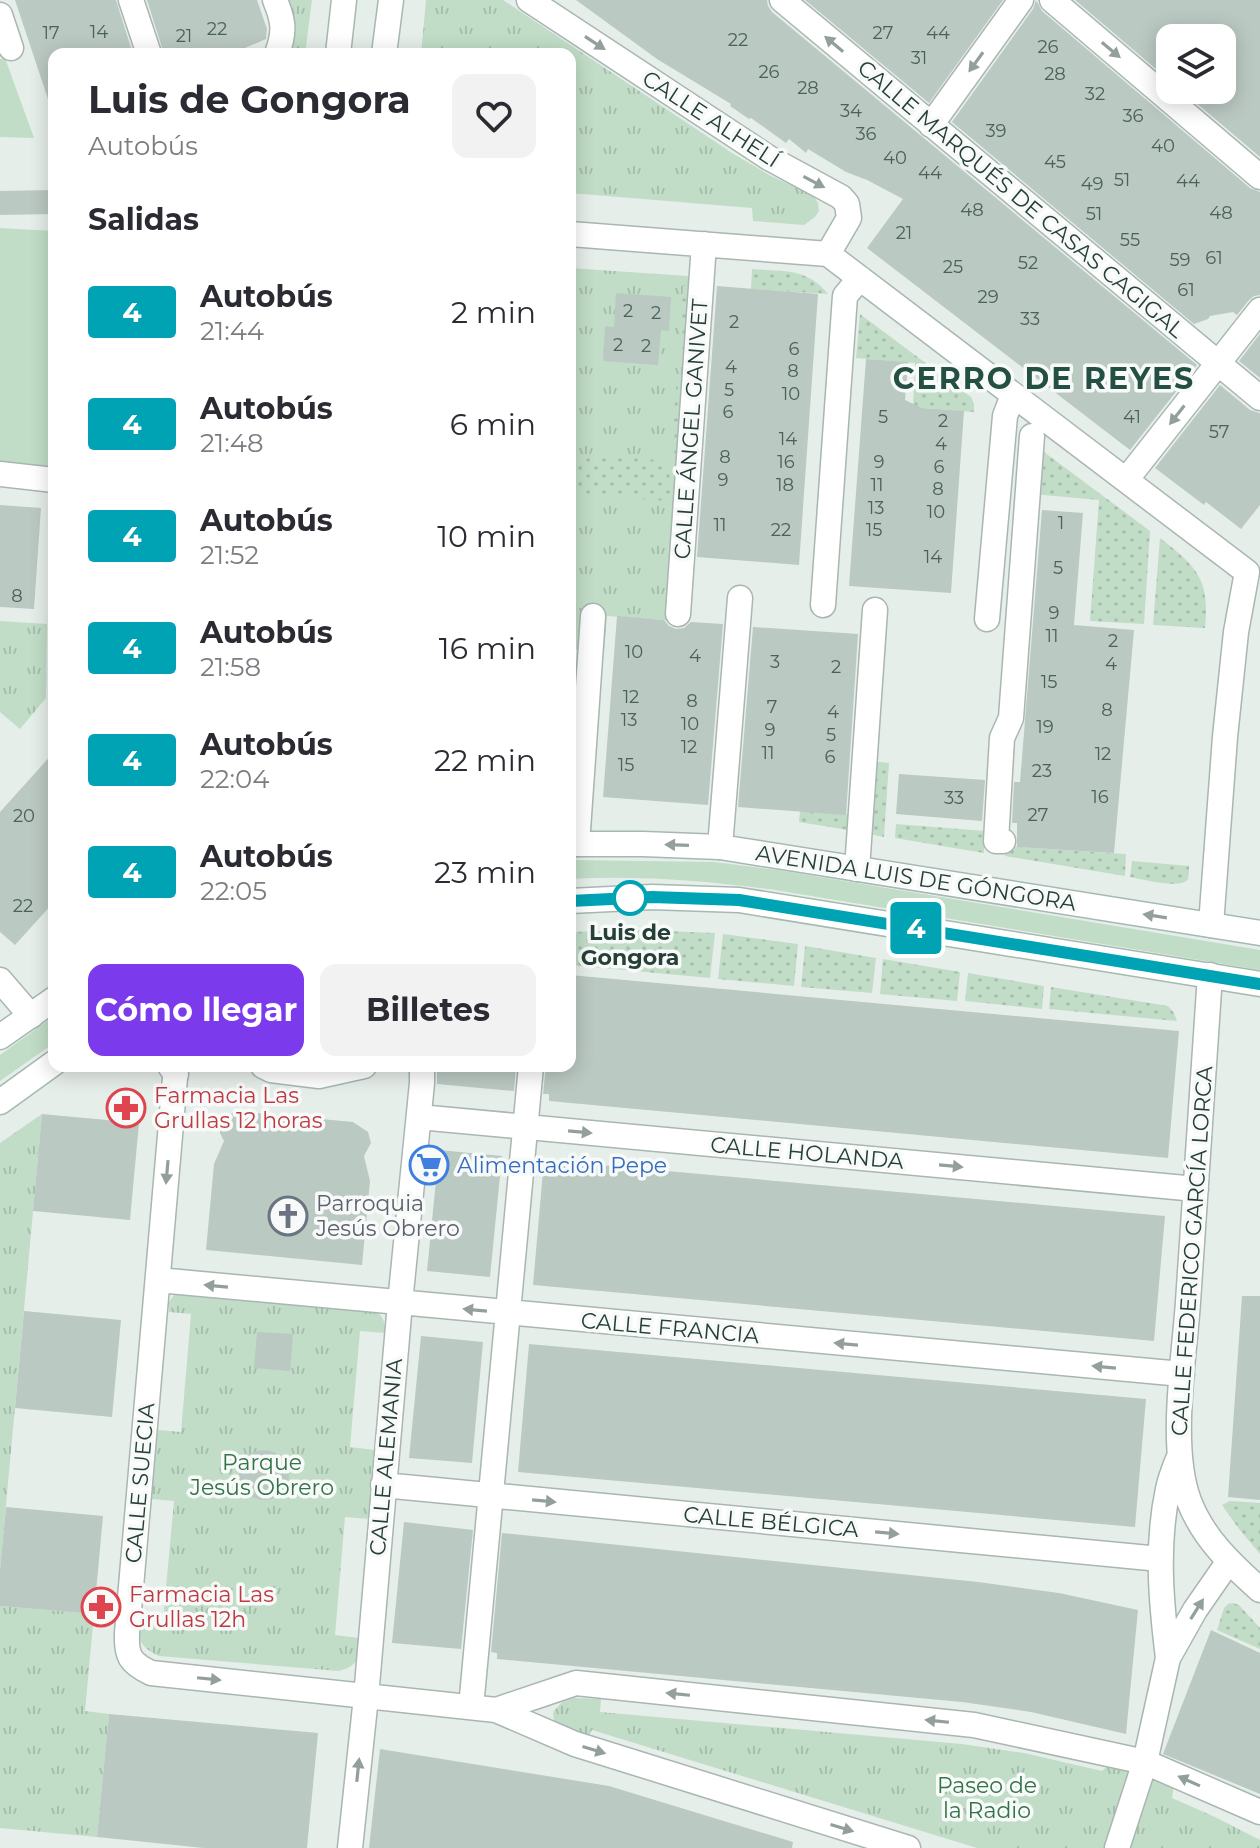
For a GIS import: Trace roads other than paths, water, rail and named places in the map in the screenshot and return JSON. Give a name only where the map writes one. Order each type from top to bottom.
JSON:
[{"type":"street","points":[[131,0],[147,48]]},
{"type":"street","points":[[275,0],[283,25],[279,48]]},
{"type":"street","points":[[339,48],[344,0]]},
{"type":"street","points":[[385,48],[391,0]]},
{"type":"street","name":"CALLE ALHELÍ","points":[[529,0],[563,9],[769,158],[841,197],[847,204],[849,218],[828,254]]},
{"type":"street","name":"CALLE MARQUÉS DE CASAS CAGIGAL","points":[[782,0],[1260,398]]},
{"type":"street","points":[[931,125],[1021,0]]},
{"type":"street","points":[[1052,0],[1260,177]]},
{"type":"street","points":[[0,15],[11,48]]},
{"type":"street","points":[[576,234],[828,254],[1126,480],[1254,564],[1234,647],[1211,925]]},
{"type":"street","name":"CALLE ÁNGEL GANIVET","points":[[678,614],[704,244]]},
{"type":"street","points":[[823,605],[845,296],[860,278]]},
{"type":"street","points":[[1126,480],[1260,310]]},
{"type":"street","points":[[987,619],[1005,416],[1013,395]]},
{"type":"street","points":[[1002,851],[996,841],[1002,738],[1011,718],[1032,436]]},
{"type":"street","points":[[0,474],[48,479]]},
{"type":"street","points":[[720,847],[740,598]]},
{"type":"street","points":[[857,869],[875,610]]},
{"type":"street","points":[[576,768],[580,667],[593,616]]},
{"type":"street","name":"AVENIDA LUIS DE GÓNGORA","points":[[576,844],[720,847],[1260,933]]},
{"type":"street","points":[[576,901],[652,897],[739,900],[1260,984]]},
{"type":"street","name":"CALLE FEDERICO GARCÍA LORCA","points":[[1210,975],[1179,1453],[1189,1501],[1208,1537],[1260,1590]]},
{"type":"street","points":[[0,980],[31,1016]]},
{"type":"street","points":[[0,1037],[48,1003]]},
{"type":"street","points":[[0,1102],[48,1067]]},
{"type":"street","name":"CALLE SUECIA","points":[[174,1072],[126,1648],[134,1663],[151,1673],[366,1697]]},
{"type":"street","points":[[287,1072],[319,1076],[337,1072]]},
{"type":"street","name":"CALLE ALEMANIA","points":[[350,1848],[423,1072]]},
{"type":"street","points":[[471,1707],[530,1072]]},
{"type":"street","name":"CALLE HOLANDA","points":[[419,1117],[1196,1189]]},
{"type":"street","name":"CALLE FRANCIA","points":[[158,1280],[1182,1374]]},
{"type":"street","points":[[1168,1658],[1160,1559],[1168,1489],[1179,1453]]},
{"type":"street","name":"CALLE BÉLGICA","points":[[383,1485],[1160,1559]]},
{"type":"street","points":[[1117,1848],[1145,1762],[1168,1658],[1195,1610],[1229,1561]]},
{"type":"street","points":[[496,1710],[576,1683],[974,1725],[1145,1762],[1260,1812]]},
{"type":"street","points":[[550,1734],[541,1720],[551,1692]]},
{"type":"street","points":[[366,1697],[496,1710],[575,1744],[908,1848]]},
{"type":"place","name":"Luis de Gongora","points":[[630,898]]},
{"type":"place","name":"Farmacia Las Grullas 12 horas","points":[[126,1108]]},
{"type":"place","name":"Alimentación Pepe","points":[[429,1165]]},
{"type":"place","name":"Parroquia Jesús Obrero","points":[[288,1216]]},
{"type":"place","name":"Farmacia Las Grullas 12h","points":[[101,1607]]},
{"type":"district","name":"CERRO DE REYES","points":[[1044,378]]},
{"type":"park label","name":"Parque Jesús Obrero","points":[[262,1474]]},
{"type":"park label","name":"Paseo de la Radio","points":[[987,1798]]}]
